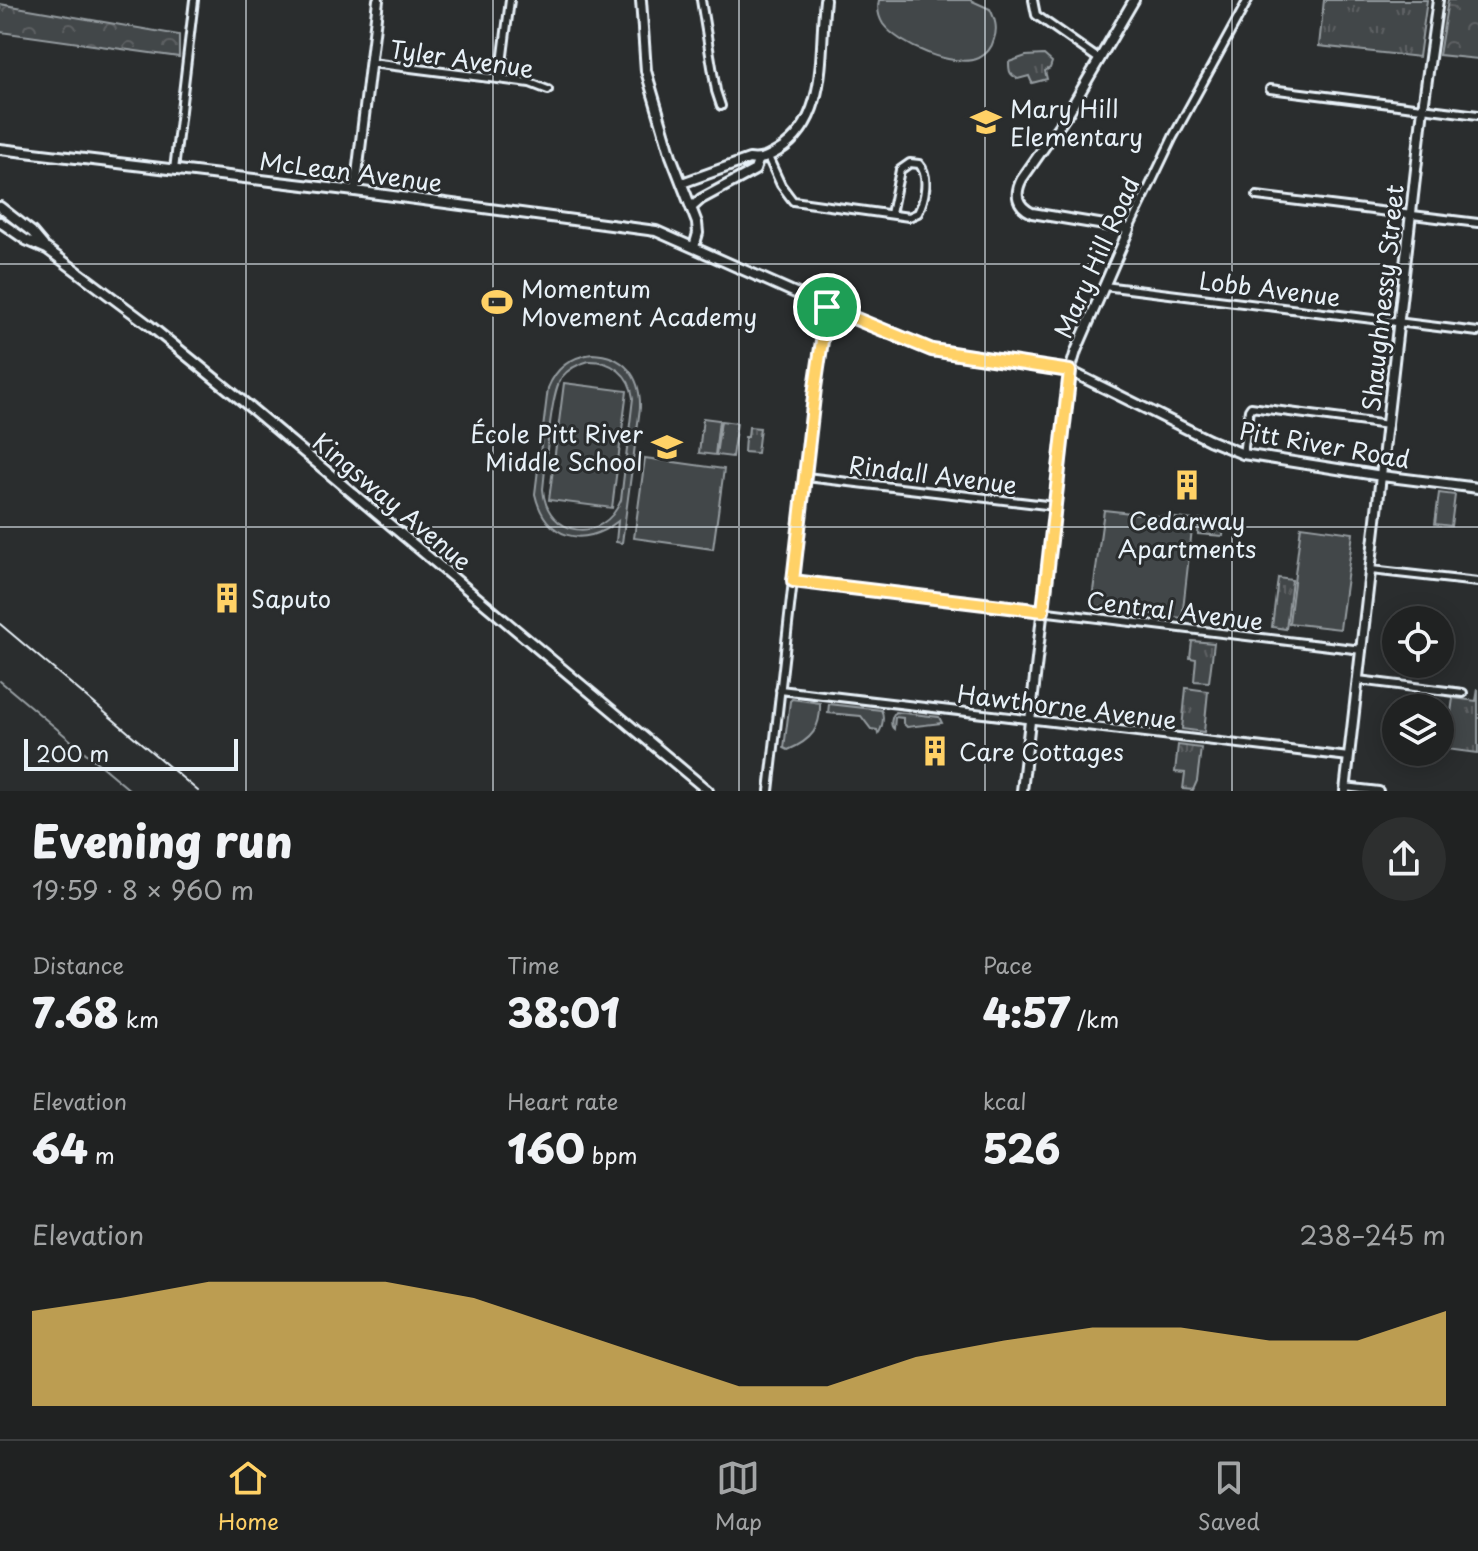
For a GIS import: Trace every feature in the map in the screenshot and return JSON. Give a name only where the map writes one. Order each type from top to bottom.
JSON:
[{"type":"main road","points":[[355,191],[378,0]]},
{"type":"main road","points":[[641,0],[646,71],[698,233],[694,247]]},
{"type":"main road","points":[[691,208],[701,199],[755,170],[763,159],[789,144],[807,122],[814,107],[819,74],[825,0]]},
{"type":"main road","points":[[1129,229],[1032,213],[1021,205],[1017,189],[1064,120],[1134,0]]},
{"type":"main road","name":"Shaughnessy Street","points":[[1345,789],[1438,0]]},
{"type":"main road","name":"McLean Avenue","points":[[1,150],[640,228],[656,231],[694,247]]},
{"type":"main road","points":[[682,183],[749,159],[763,159]]},
{"type":"main road","name":"Kingsway Avenue","points":[[0,207],[32,232],[47,249],[149,325],[251,408],[708,791]]},
{"type":"main road","name":"Kingsway Avenue","points":[[0,222],[26,240],[47,249]]},
{"type":"main road","name":"Mary Hill Road","points":[[1022,791],[1070,371],[1129,229]]},
{"type":"main road","name":"Pitt River Road","points":[[694,247],[932,350],[1070,371],[1243,454],[1478,488]]},
{"type":"street","points":[[174,170],[194,0]]},
{"type":"street","points":[[500,79],[510,0]]},
{"type":"street","points":[[701,0],[721,106]]},
{"type":"street","points":[[1033,0],[1036,15],[1100,60]]},
{"type":"street","name":"Mary Hill Road","points":[[1129,229],[1173,137],[1248,0]]},
{"type":"street","name":"Tyler Avenue","points":[[371,63],[530,83],[548,90]]},
{"type":"street","points":[[1270,89],[1478,115]]},
{"type":"street","points":[[763,159],[793,201],[909,217],[921,209],[925,177],[924,169],[919,164],[906,164],[900,170],[891,214]]},
{"type":"street","points":[[1257,196],[1478,223]]},
{"type":"street","name":"Lobb Avenue","points":[[1104,286],[1478,332]]},
{"type":"street","points":[[769,791],[827,307]]},
{"type":"street","points":[[1243,454],[1251,407],[1388,425]]},
{"type":"street","name":"Rindall Avenue","points":[[806,477],[1055,506]]},
{"type":"street","points":[[1371,570],[1478,582]]},
{"type":"street","name":"Central Avenue","points":[[793,581],[1362,650]]},
{"type":"street","points":[[1358,680],[1463,693]]},
{"type":"street","name":"Hawthorne Avenue","points":[[780,690],[1349,757]]},
{"type":"street","points":[[1345,789],[1379,791]]},
{"type":"green space","points":[[879,0],[970,0],[990,9],[996,27],[993,42],[979,58],[969,61],[928,53],[890,32],[880,18]]},
{"type":"green space","points":[[1324,0],[1427,0],[1419,57],[1319,46]]},
{"type":"green space","points":[[1448,0],[1478,0],[1478,59],[1439,55]]},
{"type":"green space","points":[[0,4],[179,35],[179,57],[0,32]]},
{"type":"green space","points":[[1044,55],[1052,62],[1045,71],[1047,79],[1032,83],[1029,76],[1018,79],[1010,72],[1009,62],[1026,56]]},
{"type":"green space","points":[[603,355],[622,363],[634,377],[640,397],[622,543],[616,542],[618,521],[605,530],[579,537],[556,530],[540,509],[535,494],[548,388],[565,365],[584,356]],"holes":[[[597,362],[618,370],[628,382],[633,398],[621,500],[613,514],[602,524],[589,529],[576,529],[564,525],[546,505],[543,489],[549,430],[554,398],[562,377],[577,365]]]},
{"type":"green space","points":[[564,383],[627,391],[612,508],[549,500]]},
{"type":"green space","points":[[703,418],[719,420],[715,455],[699,453]]},
{"type":"green space","points":[[721,421],[737,423],[732,457],[716,455]]},
{"type":"green space","points":[[749,427],[760,428],[757,453],[744,452]]},
{"type":"green space","points":[[645,458],[724,469],[713,549],[634,538]]},
{"type":"green space","points":[[1439,493],[1455,495],[1451,526],[1435,524]]},
{"type":"green space","points":[[1104,510],[1193,520],[1182,618],[1091,606]]},
{"type":"green space","points":[[1199,519],[1224,522],[1223,536],[1198,534]]},
{"type":"green space","points":[[1301,526],[1353,533],[1340,629],[1289,623]]},
{"type":"green space","points":[[1278,578],[1292,580],[1286,629],[1272,627]]},
{"type":"green space","points":[[1192,641],[1214,643],[1209,682],[1194,681],[1196,659],[1190,658]]},
{"type":"green space","points":[[1186,688],[1208,691],[1204,732],[1182,729]]},
{"type":"green space","points":[[1478,689],[1478,753],[1454,750],[1454,698],[1476,701]]},
{"type":"green space","points":[[792,699],[820,703],[820,712],[817,726],[809,737],[788,750],[784,748]]},
{"type":"green space","points":[[829,704],[881,710],[883,719],[878,734],[861,716],[828,713]]},
{"type":"green space","points":[[895,712],[939,717],[942,723],[907,727],[903,718],[895,717],[894,729],[891,723]]},
{"type":"green space","points":[[1178,745],[1201,748],[1193,790],[1183,789],[1185,773],[1175,772]]},
{"type":"waterway","points":[[0,681],[131,791]]},
{"type":"railway","points":[[0,624],[198,791]]},
{"type":"place","name":"Mary Hill Elementary","points":[[986,122]]},
{"type":"place","name":"Momentum Movement Academy","points":[[497,302]]},
{"type":"place","name":"École Pitt River Middle School","points":[[667,447]]},
{"type":"place","name":"Cedarway Apartments","points":[[1187,485]]},
{"type":"place","name":"Saputo","points":[[227,598]]},
{"type":"place","name":"Care Cottages","points":[[935,751]]},
{"type":"route","points":[[827,307],[945,354],[1070,371],[1043,611],[793,581],[827,307]]}]
